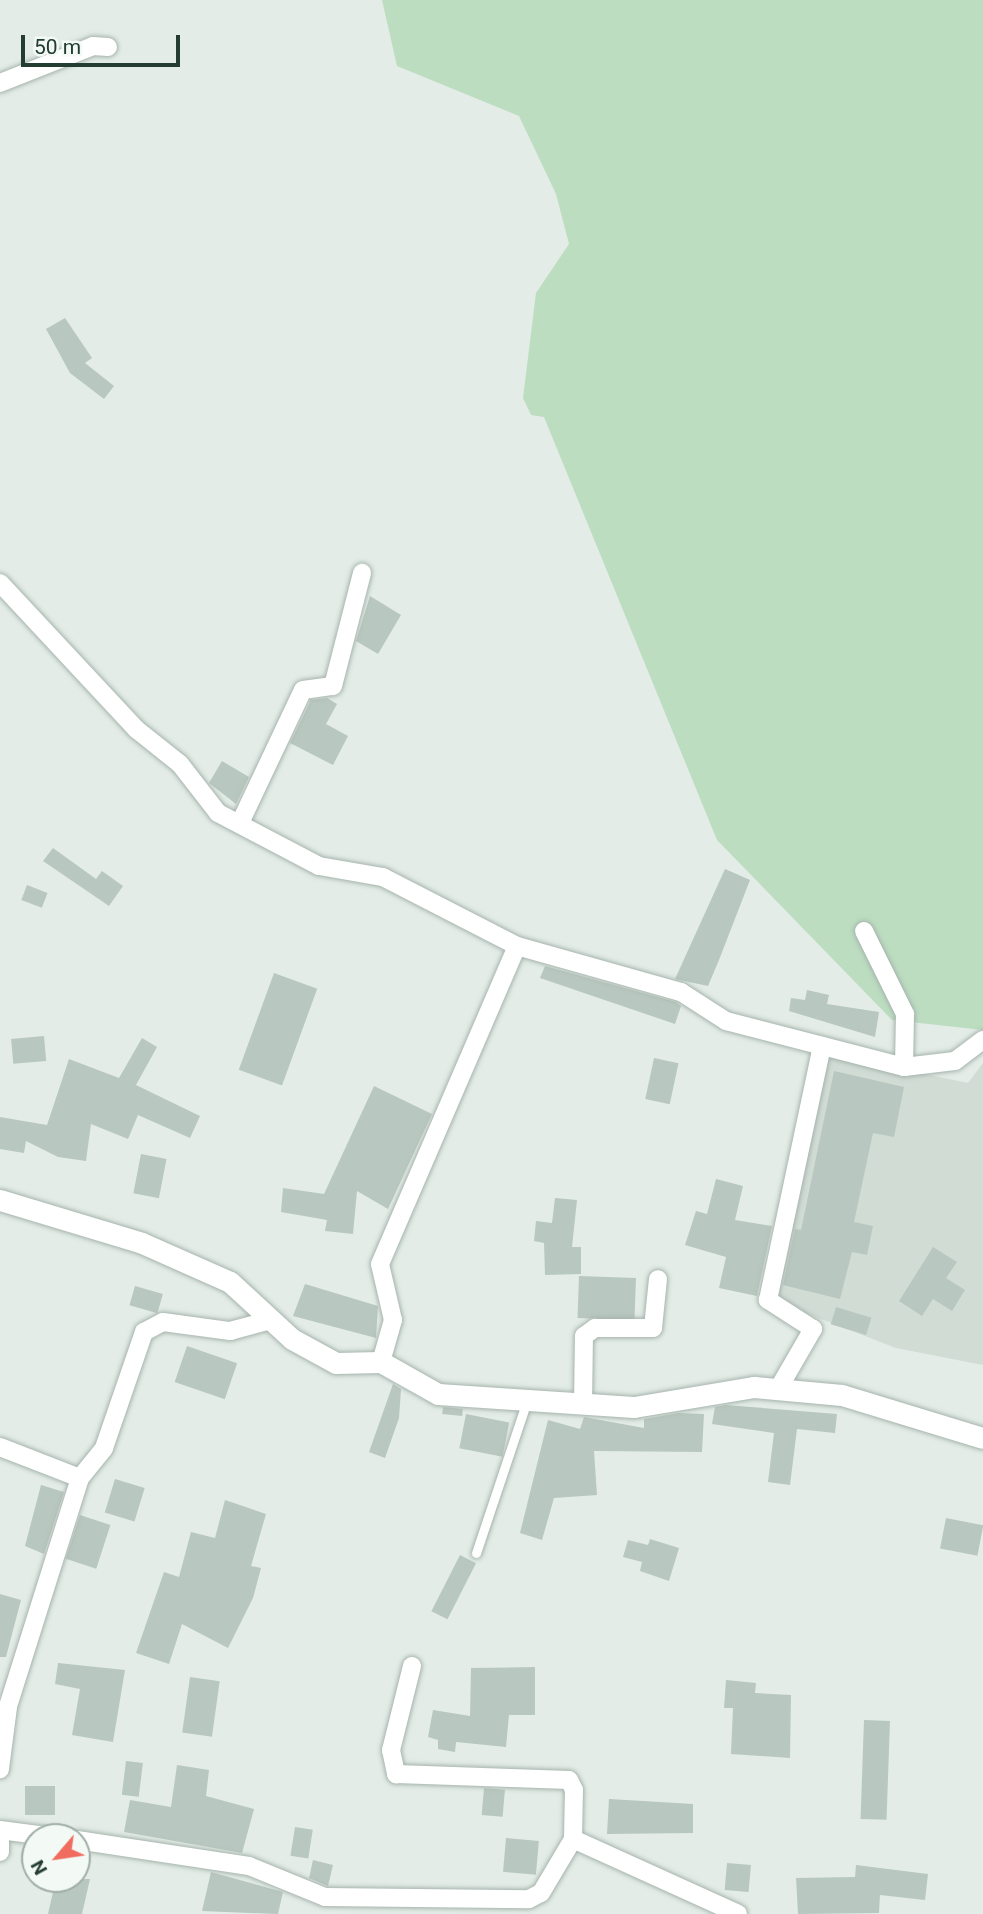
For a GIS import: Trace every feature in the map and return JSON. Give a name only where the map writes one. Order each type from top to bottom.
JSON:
[{"type":"street","points":[[0,83],[93,46],[108,47]]},
{"type":"street","points":[[240,823],[303,690],[333,686],[362,573]]},
{"type":"street","points":[[0,583],[136,729],[180,764],[218,813],[319,866],[383,877],[517,946],[681,992],[717,1018],[822,1046],[904,1067],[956,1061],[983,1040]]},
{"type":"street","points":[[864,931],[905,1014],[904,1067]]},
{"type":"street","points":[[381,1362],[393,1320],[380,1264],[517,946]]},
{"type":"street","points":[[777,1391],[813,1329],[768,1300],[822,1046]]},
{"type":"street","points":[[0,1200],[142,1243],[230,1282],[263,1317],[336,1363],[381,1362],[438,1394],[634,1407],[719,1389],[842,1395],[983,1438]]},
{"type":"street","points":[[583,1405],[584,1336],[595,1328],[653,1328],[657,1279]]},
{"type":"street","points":[[0,1769],[8,1707],[80,1478],[104,1448],[144,1332],[163,1322],[230,1331],[263,1317]]},
{"type":"street","points":[[0,1447],[80,1478]]},
{"type":"street","points":[[91,1842],[249,1866],[326,1897],[528,1899],[541,1893],[573,1839],[574,1790],[569,1780],[402,1776],[392,1769],[391,1750],[412,1666]]},
{"type":"street","points":[[0,1852],[0,1831],[21,1833]]},
{"type":"street","points":[[573,1839],[738,1914]]},
{"type":"lane","points":[[477,1553],[527,1401]]},
{"type":"shaded area","points":[[823,1053],[968,1083],[983,1063],[983,1365],[896,1348],[772,1300]]},
{"type":"green space","points":[[382,0],[983,0],[983,1030],[892,1020],[717,840],[544,417],[531,415],[523,398],[536,293],[569,244],[556,194],[519,116],[397,66]]},
{"type":"building","points":[[65,318],[92,358],[85,363],[114,386],[104,399],[70,373],[46,329]]},
{"type":"building","points":[[370,596],[401,615],[378,654],[356,641]]},
{"type":"building","points":[[327,698],[337,704],[326,724],[348,736],[333,765],[290,743],[311,700]]},
{"type":"building","points":[[222,761],[249,777],[236,804],[209,783]]},
{"type":"building","points":[[53,848],[96,879],[102,871],[123,886],[109,906],[43,861]]},
{"type":"building","points":[[725,869],[750,880],[708,986],[675,979]]},
{"type":"building","points":[[27,885],[48,893],[42,908],[21,900]]},
{"type":"building","points":[[545,966],[676,1002],[681,1006],[675,1024],[540,978]]},
{"type":"building","points":[[274,973],[317,989],[282,1086],[239,1070]]},
{"type":"building","points":[[807,990],[829,995],[827,1004],[879,1012],[875,1037],[789,1011],[791,998],[805,1000]]},
{"type":"building","points":[[44,1036],[46,1061],[13,1064],[11,1039]]},
{"type":"building","points":[[142,1038],[157,1047],[136,1085],[200,1116],[190,1138],[138,1115],[128,1139],[91,1124],[86,1161],[58,1157],[26,1141],[24,1153],[0,1149],[0,1117],[47,1125],[69,1059],[119,1078]]},
{"type":"building","points":[[654,1058],[678,1063],[670,1104],[645,1099]]},
{"type":"building","points":[[834,1071],[904,1087],[894,1137],[873,1133],[854,1222],[873,1226],[867,1255],[852,1252],[840,1299],[783,1285],[795,1229],[801,1230]]},
{"type":"building","points":[[374,1086],[432,1114],[388,1209],[357,1191],[353,1234],[325,1231],[327,1220],[281,1212],[283,1188],[324,1194]]},
{"type":"building","points":[[141,1154],[167,1159],[159,1198],[133,1193]]},
{"type":"building","points":[[716,1179],[743,1186],[735,1220],[772,1226],[757,1296],[719,1288],[726,1257],[685,1245],[696,1211],[707,1214]]},
{"type":"building","points":[[555,1198],[577,1200],[572,1247],[581,1247],[581,1274],[545,1275],[544,1243],[534,1241],[536,1221],[552,1223]]},
{"type":"building","points":[[933,1247],[957,1262],[946,1278],[965,1290],[952,1311],[933,1299],[922,1316],[899,1301]]},
{"type":"building","points":[[579,1276],[636,1278],[634,1320],[578,1318]]},
{"type":"building","points":[[305,1284],[378,1306],[376,1338],[293,1316]]},
{"type":"building","points":[[135,1286],[163,1294],[157,1313],[129,1305]]},
{"type":"building","points":[[836,1307],[871,1318],[866,1335],[831,1324]]},
{"type":"building","points":[[187,1346],[237,1363],[225,1399],[175,1382]]},
{"type":"building","points":[[393,1384],[401,1389],[399,1418],[385,1458],[369,1452]]},
{"type":"building","points":[[726,1405],[837,1414],[835,1433],[797,1429],[790,1485],[768,1482],[774,1433],[712,1424],[715,1407]]},
{"type":"building","points":[[443,1407],[463,1409],[462,1416],[442,1414]]},
{"type":"building","points":[[679,1413],[704,1414],[702,1452],[594,1451],[597,1495],[554,1498],[542,1540],[520,1533],[548,1420],[580,1429],[584,1417],[644,1428],[644,1419]]},
{"type":"building","points":[[466,1414],[509,1422],[503,1457],[459,1448]]},
{"type":"building","points":[[115,1479],[145,1488],[134,1522],[105,1512]]},
{"type":"building","points":[[41,1485],[64,1492],[44,1554],[25,1546]]},
{"type":"building","points":[[225,1500],[266,1514],[251,1566],[261,1568],[253,1598],[228,1648],[182,1624],[169,1664],[136,1653],[164,1572],[179,1577],[191,1532],[215,1538]]},
{"type":"building","points":[[80,1515],[110,1525],[96,1569],[66,1559]]},
{"type":"building","points":[[946,1518],[983,1525],[977,1556],[940,1548]]},
{"type":"building","points":[[650,1539],[679,1548],[669,1581],[640,1571],[642,1562],[623,1557],[628,1540],[648,1545]]},
{"type":"building","points":[[460,1555],[476,1563],[447,1619],[431,1611]]},
{"type":"building","points":[[0,1594],[21,1600],[6,1657],[0,1657]]},
{"type":"building","points":[[58,1663],[125,1670],[113,1742],[72,1735],[80,1689],[55,1684]]},
{"type":"building","points":[[535,1667],[535,1715],[509,1715],[506,1747],[456,1742],[455,1752],[438,1749],[438,1740],[428,1737],[433,1710],[470,1716],[471,1668]]},
{"type":"building","points":[[190,1677],[220,1681],[212,1737],[182,1732]]},
{"type":"building","points":[[726,1680],[756,1683],[755,1693],[791,1695],[790,1758],[731,1754],[733,1708],[724,1708]]},
{"type":"building","points":[[864,1720],[890,1721],[887,1820],[861,1819]]},
{"type":"building","points":[[126,1761],[143,1763],[139,1797],[122,1795]]},
{"type":"building","points":[[177,1765],[209,1770],[206,1796],[254,1809],[242,1853],[124,1832],[130,1800],[171,1807]]},
{"type":"building","points":[[25,1786],[55,1786],[55,1815],[25,1815]]},
{"type":"building","points":[[484,1788],[505,1790],[503,1817],[482,1815]]},
{"type":"building","points":[[609,1799],[693,1804],[693,1833],[607,1834]]},
{"type":"building","points":[[295,1827],[313,1830],[308,1858],[290,1856]]},
{"type":"building","points":[[506,1838],[539,1841],[536,1875],[503,1872]]},
{"type":"building","points":[[313,1860],[333,1865],[328,1886],[309,1878]]},
{"type":"building","points":[[727,1863],[751,1865],[749,1892],[725,1890]]},
{"type":"building","points":[[856,1865],[928,1874],[925,1900],[880,1895],[879,1913],[798,1914],[796,1878],[855,1877]]},
{"type":"building","points":[[211,1872],[283,1892],[278,1914],[202,1911]]},
{"type":"building","points":[[53,1893],[87,1893],[82,1914],[48,1914]]}]
